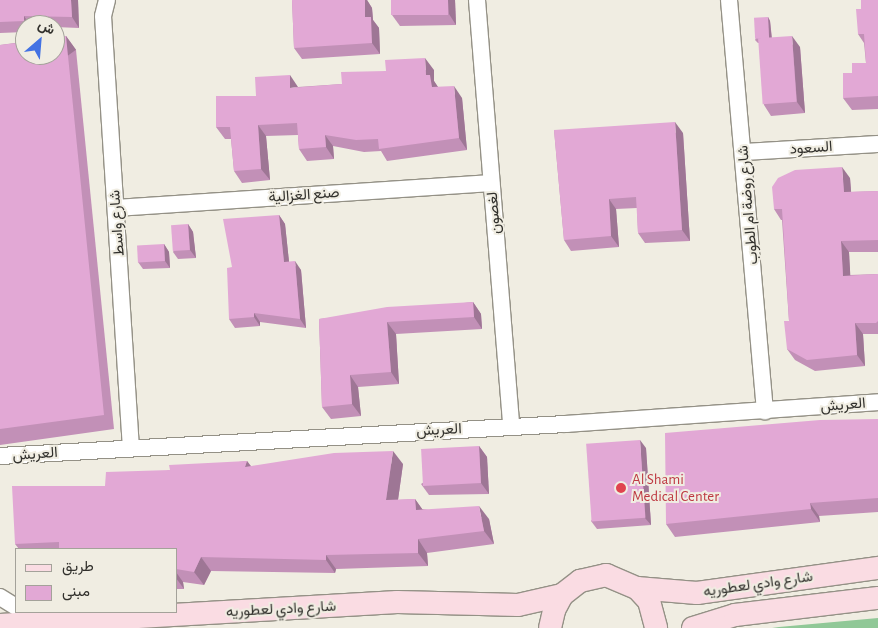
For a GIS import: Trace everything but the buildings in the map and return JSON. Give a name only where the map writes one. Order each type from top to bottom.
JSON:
[{"type":"street","name":"شارع واسط","points":[[107,0],[103,16],[131,447]]},
{"type":"street","name":"لغصون","points":[[477,0],[511,426]]},
{"type":"street","name":"شارع روضة ام الطوب","points":[[729,0],[744,152],[765,411]]},
{"type":"street","name":"السعود","points":[[744,152],[878,144]]},
{"type":"street","name":"صنع الغزالية","points":[[116,208],[491,183]]},
{"type":"street","name":"العريش","points":[[0,456],[765,411],[878,402]]},
{"type":"street","name":"شارع وادي لعطوريه","points":[[0,625],[397,602],[518,605],[562,595],[580,581],[606,576],[637,588],[669,593],[697,593],[878,568]]},
{"type":"street","points":[[637,588],[649,601],[656,628]]},
{"type":"street","points":[[550,628],[554,610],[562,595]]},
{"type":"street","points":[[0,597],[15,605]]},
{"type":"street","name":"شارع وادي لعطوريه","points":[[693,628],[735,615],[878,598]]},
{"type":"street","points":[[35,613],[66,621]]},
{"type":"green space","points":[[878,618],[878,628],[772,628],[779,627]]},
{"type":"place","name":"Al Shami Medical Center","points":[[621,488]]}]
